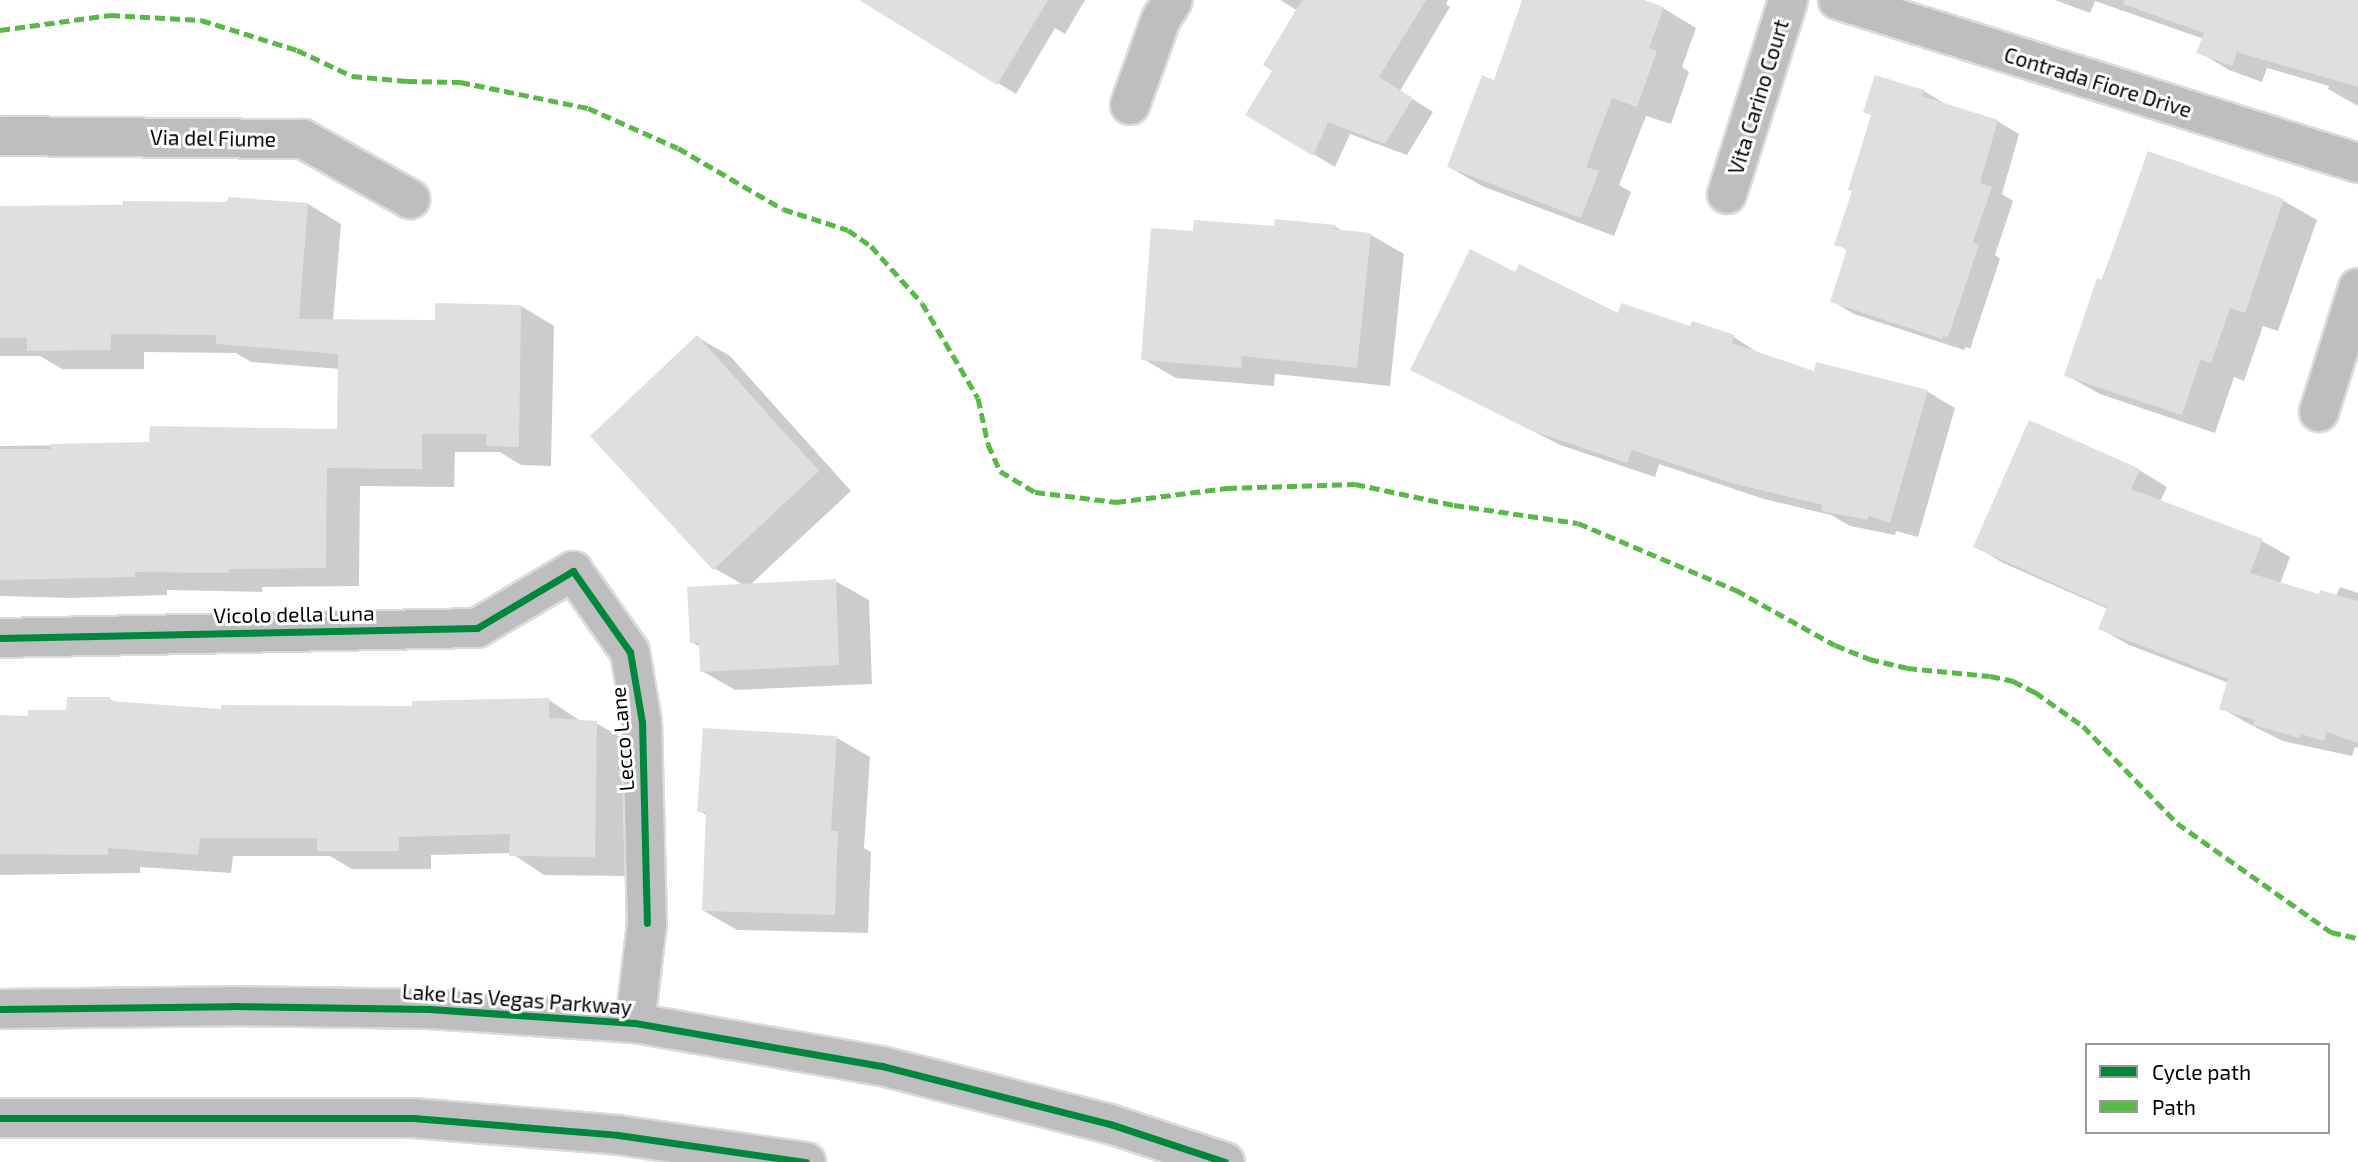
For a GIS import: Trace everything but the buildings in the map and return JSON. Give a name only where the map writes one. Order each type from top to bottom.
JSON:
[{"type":"street","points":[[1130,105],[1161,19],[1172,0]]},
{"type":"street","name":"Vita Carino Court","points":[[1727,194],[1788,0]]},
{"type":"street","name":"Contrada Fiore Drive","points":[[1838,0],[2358,163]]},
{"type":"street","name":"Via del Fiume","points":[[0,136],[303,139],[410,199]]},
{"type":"street","points":[[2319,412],[2358,288]]},
{"type":"street","name":"Vicolo della Luna","points":[[0,638],[477,628],[573,571]]},
{"type":"street","name":"Lecco Lane","points":[[573,571],[630,652],[642,722],[647,922],[635,1023]]},
{"type":"street","name":"Lake Las Vegas Parkway","points":[[0,1009],[231,1006],[429,1009],[635,1023],[882,1066],[1110,1124],[1225,1162]]},
{"type":"street","points":[[0,1118],[413,1118],[618,1135],[806,1162]]},
{"type":"marked path","points":[[0,30],[110,15],[201,20],[297,50],[352,76],[460,82],[588,108],[678,148],[783,209],[848,230],[871,246],[922,303],[978,398],[988,444],[1000,471],[1035,492],[1116,502],[1227,488],[1355,484],[1454,505],[1578,523],[1736,590],[1835,645],[1869,659],[1907,668],[1990,676],[2013,681],[2035,692],[2083,726],[2177,823],[2331,932],[2358,938]]},
{"type":"cycle path","points":[[0,638],[477,628],[573,571],[630,652],[642,722],[647,923]]},
{"type":"cycle path","points":[[0,1009],[231,1006],[429,1009],[635,1023],[882,1066],[1110,1124],[1225,1162]]},
{"type":"cycle path","points":[[0,1118],[413,1118],[618,1135],[806,1162]]}]
